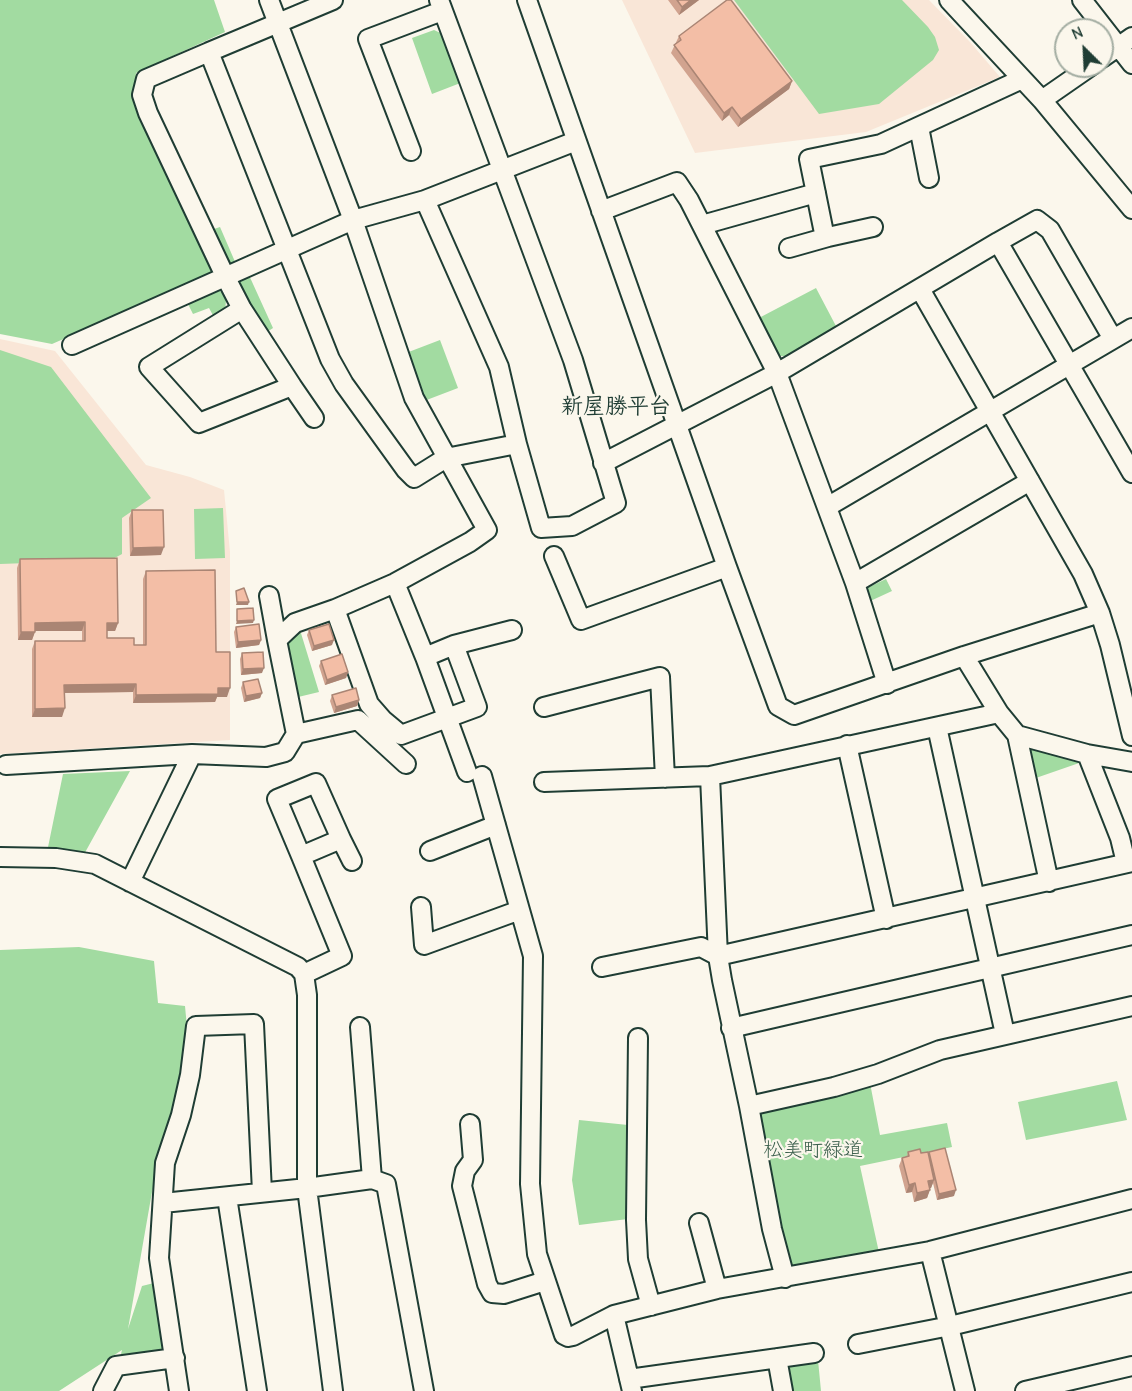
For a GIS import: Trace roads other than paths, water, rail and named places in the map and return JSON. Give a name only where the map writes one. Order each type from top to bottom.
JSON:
[{"type":"street","points":[[269,0],[353,220],[414,398],[487,530],[470,542],[395,583],[335,609],[295,623],[277,640]]},
{"type":"street","points":[[314,418],[242,309],[142,95],[146,79],[333,0]]},
{"type":"street","points":[[527,0],[778,706],[794,715],[964,656],[1100,613]]},
{"type":"street","points":[[949,0],[1042,100],[1132,209]]},
{"type":"street","points":[[1082,0],[1125,42],[1132,64]]},
{"type":"street","points":[[411,151],[368,39],[441,5],[573,360],[616,503],[572,526],[541,528],[517,444],[499,367],[425,200]]},
{"type":"street","points":[[209,52],[335,367],[344,384],[406,470],[414,478],[446,458],[517,444]]},
{"type":"street","points":[[1042,100],[1074,78]]},
{"type":"street","points":[[828,237],[824,233],[809,159],[881,144],[1022,79]]},
{"type":"street","points":[[919,127],[929,178]]},
{"type":"street","points":[[72,345],[353,220],[425,200],[576,141]]},
{"type":"street","points":[[601,211],[677,182],[689,200],[777,373],[855,583],[887,684]]},
{"type":"street","points":[[702,225],[816,194]]},
{"type":"street","points":[[603,463],[777,373],[1037,220],[1050,230],[1113,339]]},
{"type":"street","points":[[789,248],[873,227]]},
{"type":"street","points":[[998,242],[1132,473]]},
{"type":"street","points":[[920,289],[1083,574],[1100,613],[1128,704],[1132,736]]},
{"type":"street","points":[[242,309],[149,367],[199,423],[292,386]]},
{"type":"street","points":[[827,507],[1132,328]]},
{"type":"street","points":[[855,583],[1030,481]]},
{"type":"street","points":[[554,556],[581,620],[727,567]]},
{"type":"street","points":[[395,583],[448,718],[496,825],[533,956],[530,1184],[537,1254],[564,1335],[567,1337],[614,1315],[717,1289],[930,1251],[1132,1199]]},
{"type":"street","points":[[6,765],[192,754],[266,757],[285,752],[296,734],[269,596]]},
{"type":"street","points":[[335,609],[369,704],[401,735],[477,707],[454,645]]},
{"type":"street","points":[[425,657],[454,645],[512,630]]},
{"type":"street","points":[[964,656],[999,713],[1017,735],[1049,882]]},
{"type":"street","points":[[544,707],[660,677],[665,778]]},
{"type":"street","points":[[544,782],[710,776],[999,713]]},
{"type":"street","points":[[296,734],[358,720],[406,764]]},
{"type":"street","points":[[937,727],[1005,1034]]},
{"type":"street","points":[[1017,735],[1087,754],[1132,762]]},
{"type":"street","points":[[847,745],[886,919]]},
{"type":"street","points":[[130,882],[192,754]]},
{"type":"street","points":[[602,967],[702,947],[718,956],[1129,862],[1087,754]]},
{"type":"street","points":[[710,776],[718,956],[772,1229],[785,1278]]},
{"type":"street","points":[[304,974],[342,956],[277,799],[316,783],[352,861]]},
{"type":"street","points":[[430,851],[496,825]]},
{"type":"street","points":[[301,856],[341,838]]},
{"type":"street","points":[[0,857],[57,858],[95,864],[298,967],[304,974],[307,995],[307,1188],[333,1391]]},
{"type":"street","points":[[421,907],[424,945],[520,910]]},
{"type":"street","points":[[731,1028],[1132,935]]},
{"type":"street","points":[[749,1106],[834,1087],[878,1074],[940,1050],[1132,1006]]},
{"type":"street","points":[[179,1391],[159,1258],[165,1163],[181,1115],[190,1076],[196,1026],[254,1024],[262,1192]]},
{"type":"street","points":[[360,1027],[372,1179]]},
{"type":"street","points":[[638,1038],[636,1220],[638,1259],[651,1306]]},
{"type":"street","points":[[470,1124],[473,1160],[465,1171],[462,1186],[487,1284],[492,1293],[504,1294],[545,1281]]},
{"type":"street","points":[[163,1203],[372,1179],[386,1184],[424,1391]]},
{"type":"street","points":[[227,1197],[257,1391]]},
{"type":"street","points":[[699,1223],[717,1289]]},
{"type":"street","points":[[930,1251],[965,1391]]},
{"type":"street","points":[[858,1344],[950,1326],[1132,1282]]},
{"type":"street","points":[[614,1315],[630,1385],[814,1353]]},
{"type":"street","points":[[103,1391],[116,1366],[175,1358]]},
{"type":"street","points":[[777,1358],[783,1391]]},
{"type":"street","points":[[1025,1391],[1132,1366]]},
{"type":"district","name":"新屋勝平台","points":[[616,407]]},
{"type":"park label","name":"松美町緑道","points":[[813,1150]]}]
